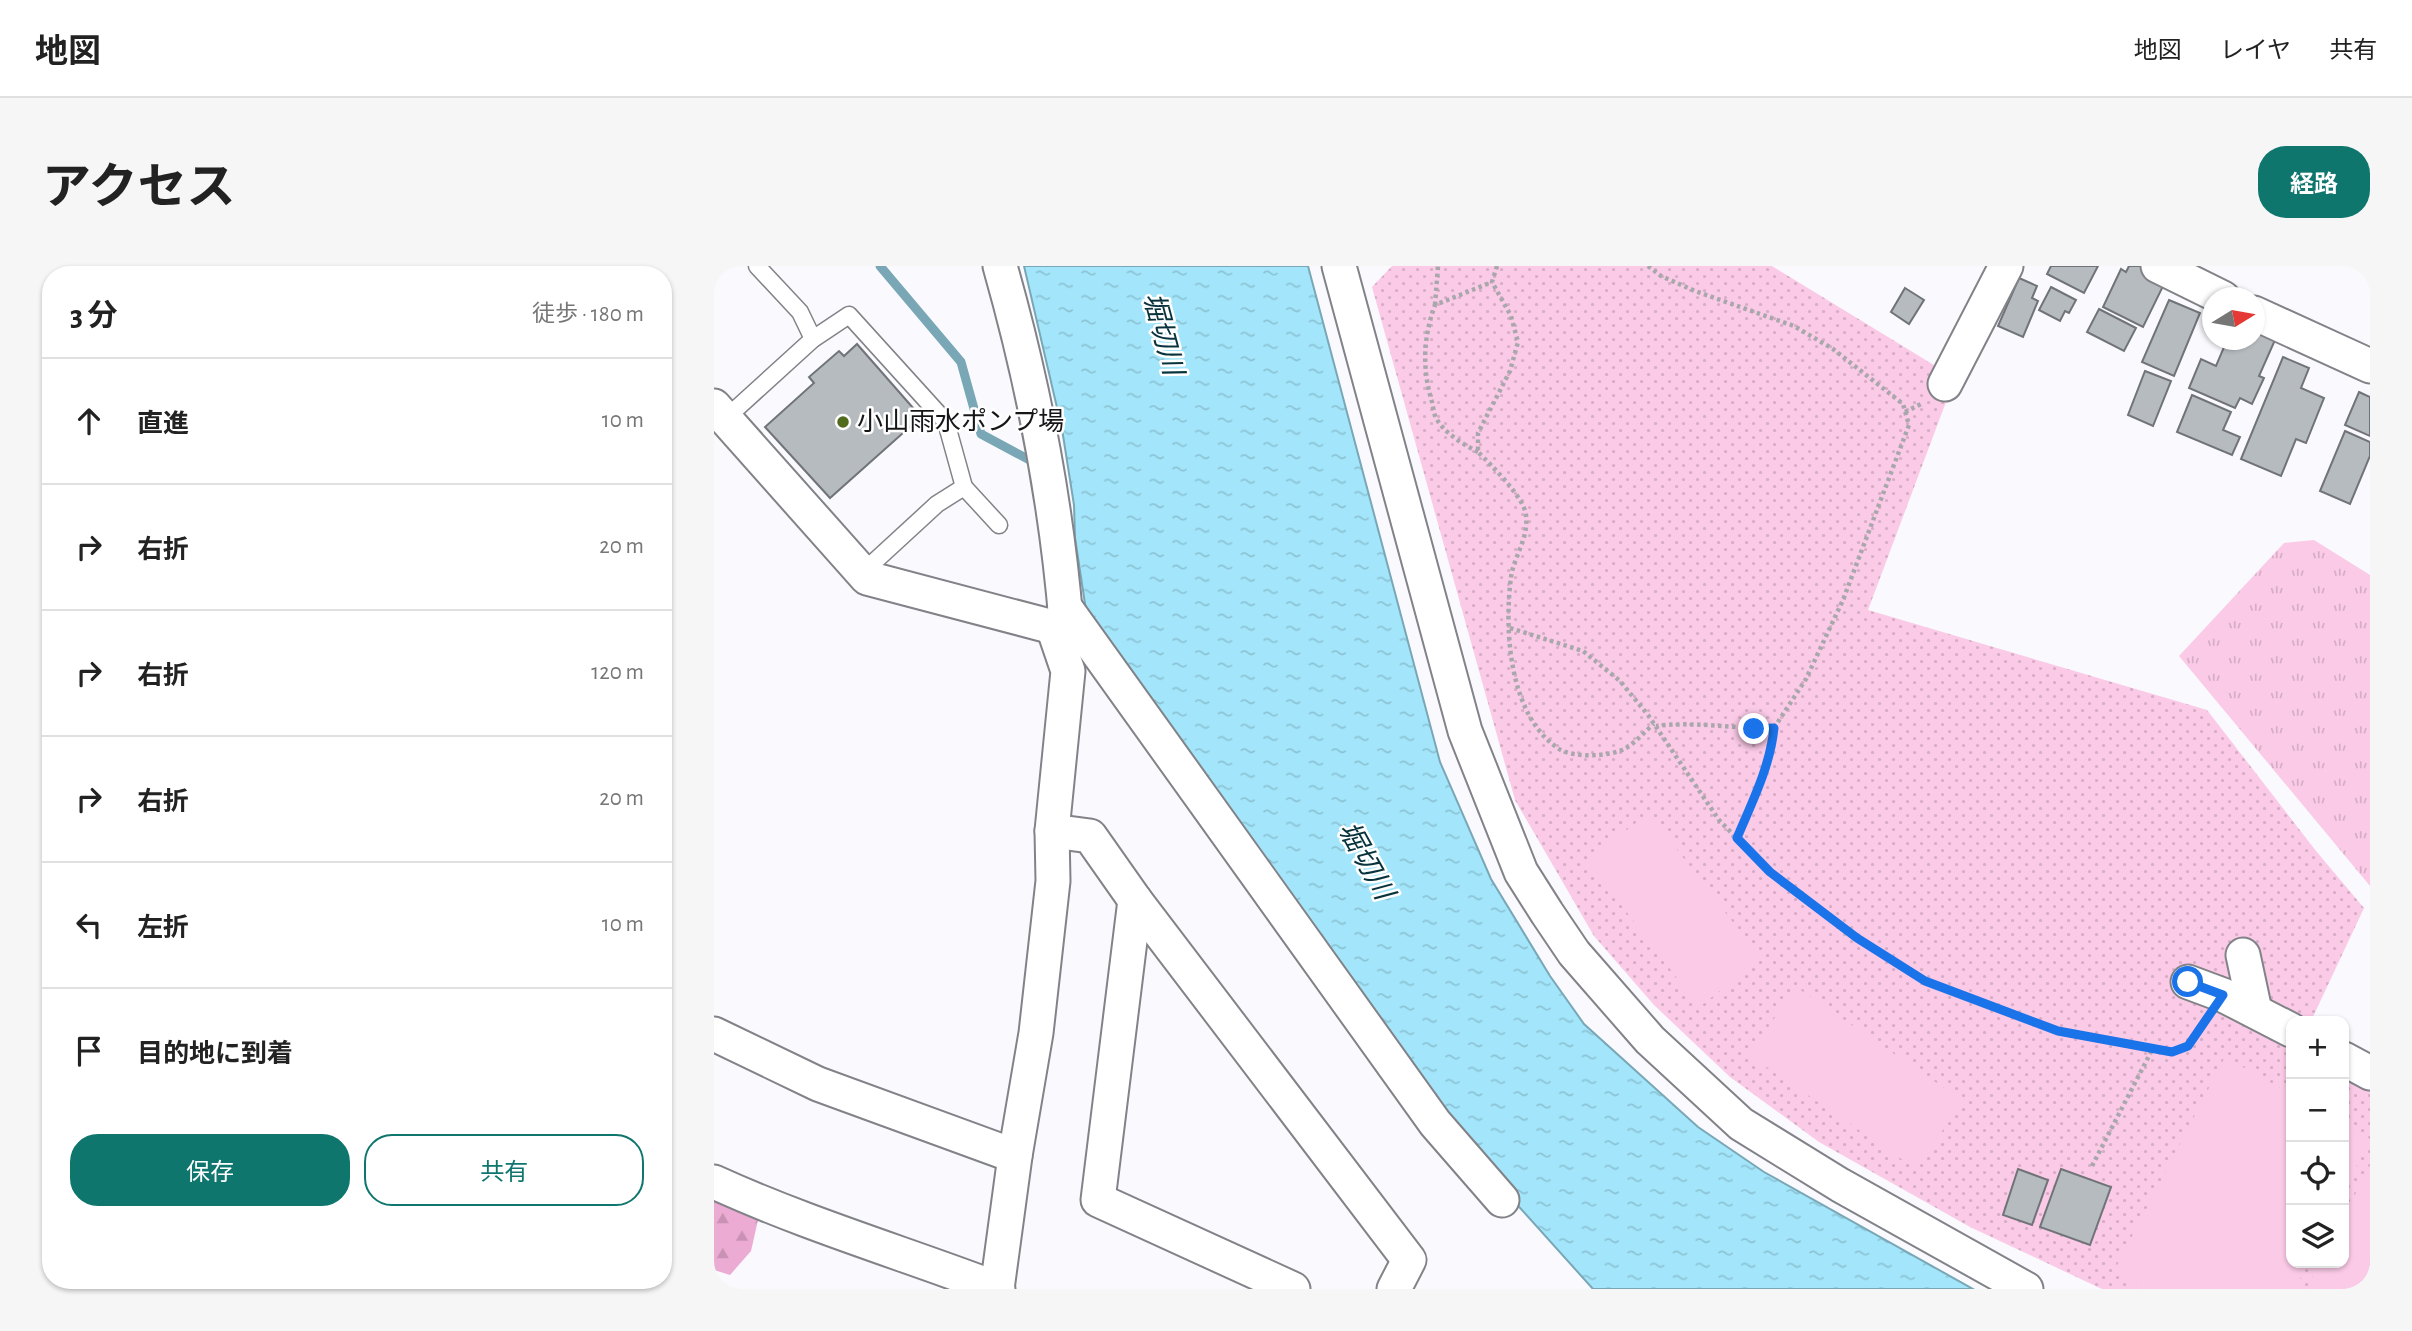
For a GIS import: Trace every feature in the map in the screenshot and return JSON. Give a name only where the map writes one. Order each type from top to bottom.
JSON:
[{"type":"street","points":[[714,1182],[776,1210],[997,1289],[1035,1033],[1052,881],[1052,831],[1068,671],[1059,617],[1058,538],[1038,421],[1000,266]]},
{"type":"street","points":[[1339,266],[1465,731],[1521,872],[1547,913],[1574,953],[1650,1040],[1741,1124],[1840,1185],[2026,1289]]},
{"type":"street","points":[[1945,384],[2006,266]]},
{"type":"street","points":[[2171,269],[2203,287]]},
{"type":"street","points":[[2265,318],[2370,366]]},
{"type":"street","points":[[720,412],[867,578],[1059,617],[1435,1123],[1502,1200]]},
{"type":"street","points":[[1052,831],[1090,836],[1135,900],[1409,1260],[1394,1289]]},
{"type":"street","points":[[1135,900],[1098,1200],[1293,1289]]},
{"type":"street","points":[[2243,956],[2255,1011]]},
{"type":"street","points":[[2188,982],[2223,995],[2286,1027]]},
{"type":"street","points":[[714,1034],[818,1084],[1015,1156]]},
{"type":"street","points":[[2349,1062],[2370,1073]]},
{"type":"lane","points":[[757,266],[800,312],[813,339]]},
{"type":"lane","points":[[720,412],[849,314],[946,422],[964,487],[999,525]]},
{"type":"lane","points":[[862,572],[937,504],[964,487]]},
{"type":"path","points":[[1438,266],[1435,305],[1426,328],[1424,365],[1436,418],[1458,442],[1479,452],[1506,480],[1526,513],[1523,542],[1511,574],[1508,641],[1517,682],[1531,721],[1548,742],[1566,753],[1593,755],[1625,749],[1655,725],[1695,723],[1754,729],[1774,728]]},
{"type":"path","points":[[1479,452],[1478,433],[1510,371],[1518,342],[1511,316],[1492,282],[1497,266]]},
{"type":"path","points":[[1647,266],[1661,276],[1695,291],[1794,326],[1833,349],[1903,404],[1909,425],[1843,600],[1805,679],[1774,728],[1762,779],[1737,838]]},
{"type":"path","points":[[1435,305],[1492,282]]},
{"type":"path","points":[[1510,628],[1583,651],[1620,681],[1655,725],[1719,820],[1770,872],[1857,938],[1925,981],[2058,1031],[2172,1052],[2188,1046],[2223,995]]},
{"type":"path","points":[[2092,1166],[2152,1050]]},
{"type":"green space","points":[[1392,266],[1772,266],[1955,378],[1868,610],[2207,710],[2316,851],[2364,908],[2313,1016],[2286,1016],[2286,1268],[2349,1268],[2349,1076],[2370,1087],[2370,1289],[2102,1289],[1970,1227],[1819,1142],[1730,1077],[1654,1005],[1594,936],[1515,800],[1372,287]]},
{"type":"green space","points":[[2314,540],[2370,575],[2370,886],[2179,656],[2284,543]]},
{"type":"green space","points":[[1649,813],[1761,959],[1699,1007],[1587,860]]},
{"type":"green space","points":[[1796,987],[1963,1101],[1916,1169],[1749,1055]]},
{"type":"green space","points":[[2225,1057],[2286,1091],[2286,1268],[2306,1268],[2295,1289],[2144,1289],[2113,1273]]},
{"type":"green space","points":[[2349,1126],[2370,1139],[2349,1181]]},
{"type":"green space","points":[[2370,1165],[2370,1289],[2306,1289],[2317,1268],[2349,1268],[2349,1206]]},
{"type":"green space","points":[[714,1192],[760,1211],[751,1251],[730,1275],[714,1270]]},
{"type":"water","name":"堀切川","points":[[1024,266],[1308,266],[1440,762],[1491,879],[1550,976],[1584,1024],[1698,1127],[1764,1172],[1973,1289],[1593,1289],[1467,1149],[1087,617],[1062,429]]},
{"type":"building","points":[[2051,266],[2098,266],[2084,293],[2047,274]]},
{"type":"building","points":[[2129,266],[2149,266],[2168,276],[2143,327],[2103,307],[2121,269],[2126,272]]},
{"type":"building","points":[[2019,278],[2037,286],[2032,298],[2038,301],[2023,337],[1998,326]]},
{"type":"building","points":[[2051,287],[2076,300],[2069,313],[2065,311],[2060,321],[2039,310]]},
{"type":"building","points":[[1905,288],[1924,300],[1909,324],[1891,312]]},
{"type":"building","points":[[2169,300],[2200,313],[2174,376],[2142,362]]},
{"type":"building","points":[[2099,309],[2136,328],[2124,351],[2087,332]]},
{"type":"building","points":[[2265,325],[2279,331],[2259,376],[2264,378],[2252,404],[2240,398],[2235,408],[2189,388],[2201,359],[2216,366],[2223,350],[2265,350]]},
{"type":"building","name":"小山雨水ポンプ場","points":[[857,344],[921,417],[830,498],[765,427],[814,383],[809,377],[839,351],[844,356]]},
{"type":"building","points":[[2283,357],[2309,368],[2301,388],[2324,398],[2306,443],[2296,439],[2281,476],[2241,459]]},
{"type":"building","points":[[2145,371],[2171,381],[2153,426],[2128,415]]},
{"type":"building","points":[[2359,392],[2370,397],[2370,436],[2345,425]]},
{"type":"building","points":[[2192,395],[2231,412],[2223,430],[2240,437],[2232,455],[2177,432]]},
{"type":"building","points":[[2345,431],[2370,442],[2370,456],[2350,504],[2320,491]]},
{"type":"building","points":[[2018,1169],[2048,1180],[2032,1225],[2003,1215]]},
{"type":"building","points":[[2061,1169],[2111,1187],[2090,1245],[2040,1227]]},
{"type":"waterway","points":[[880,266],[961,362],[981,434],[1037,464]]},
{"type":"place","name":"小山雨水ポンプ場","points":[[843,422]]},
{"type":"route","points":[[1754,729],[1774,728],[1772,745],[1762,779],[1737,838],[1770,872],[1857,938],[1925,981],[2058,1031],[2172,1052],[2188,1046],[2223,995],[2188,982]]}]
